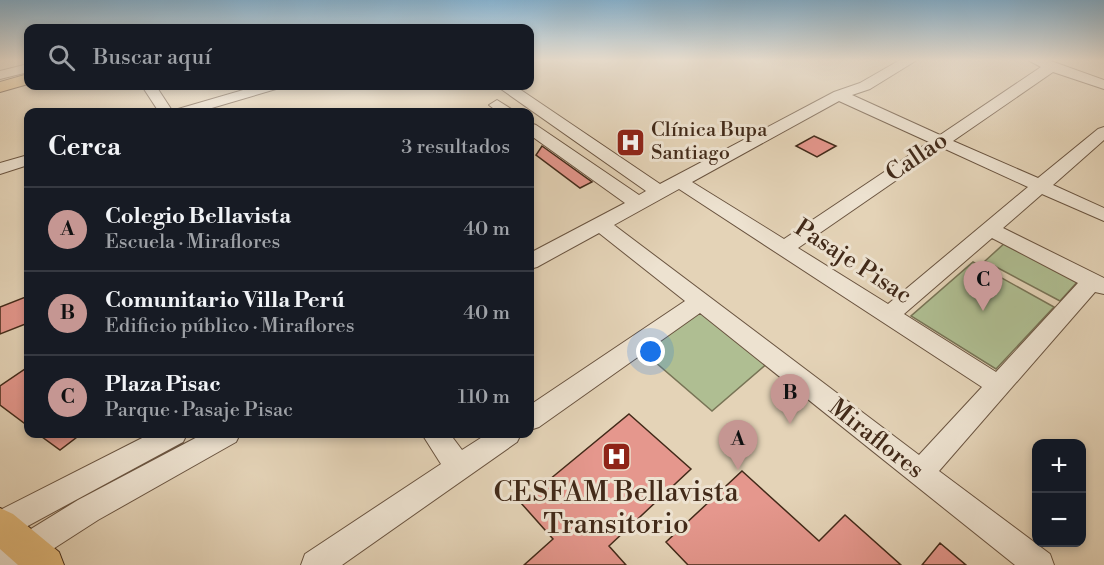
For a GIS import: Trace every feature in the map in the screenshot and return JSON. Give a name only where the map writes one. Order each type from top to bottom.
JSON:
[{"type":"street","points":[[839,95],[847,86]]},
{"type":"street","points":[[534,260],[839,95],[864,86]]},
{"type":"street","name":"Callao","points":[[784,248],[1021,86]]},
{"type":"street","points":[[152,90],[163,108]]},
{"type":"street","points":[[197,108],[258,90]]},
{"type":"street","points":[[512,90],[659,192]]},
{"type":"street","points":[[839,95],[1104,215]]},
{"type":"street","points":[[534,131],[638,203]]},
{"type":"street","points":[[889,315],[1104,132]]},
{"type":"street","points":[[1083,149],[1104,158]]},
{"type":"street","points":[[0,169],[24,161]]},
{"type":"street","name":"Pasaje Pisac","points":[[679,181],[999,386]]},
{"type":"street","name":"Miraflores","points":[[600,224],[1039,565]]},
{"type":"street","points":[[920,473],[999,386],[1098,284],[989,229]]},
{"type":"street","points":[[534,416],[700,302]]},
{"type":"street","points":[[12,543],[168,438]]},
{"type":"street","points":[[12,543],[88,510],[220,438]]},
{"type":"street","points":[[438,438],[459,467]]},
{"type":"street","points":[[316,565],[502,438]]},
{"type":"green space","points":[[1006,242],[1079,280],[1060,301],[985,261]]},
{"type":"green space","points":[[973,262],[1054,307],[996,369],[911,316]]},
{"type":"green space","points":[[700,306],[770,361],[712,411],[640,349]]},
{"type":"building","points":[[814,136],[836,146],[817,157],[796,146]]},
{"type":"building","points":[[542,146],[592,182],[580,188],[536,155]]},
{"type":"building","points":[[24,298],[24,325],[0,334],[0,307]]},
{"type":"building","points":[[24,370],[24,423],[0,405],[0,386]]},
{"type":"building","points":[[629,414],[691,469],[609,546],[626,565],[524,565],[553,539],[521,503]]},
{"type":"building","points":[[44,438],[76,438],[60,450]]},
{"type":"building","points":[[742,471],[819,541],[845,515],[901,565],[688,565],[666,542]]},
{"type":"building","points":[[940,543],[966,565],[922,565]]},
{"type":"place","name":"Clínica Bupa Santiago","points":[[630,142]]},
{"type":"place","name":"Plaza Pisac","points":[[983,311]]},
{"type":"place","name":"Comunitario Villa Perú","points":[[790,424]]},
{"type":"place","name":"CESFAM Bellavista Transitorio","points":[[616,457]]},
{"type":"place","name":"Colegio Bellavista","points":[[738,470]]}]
